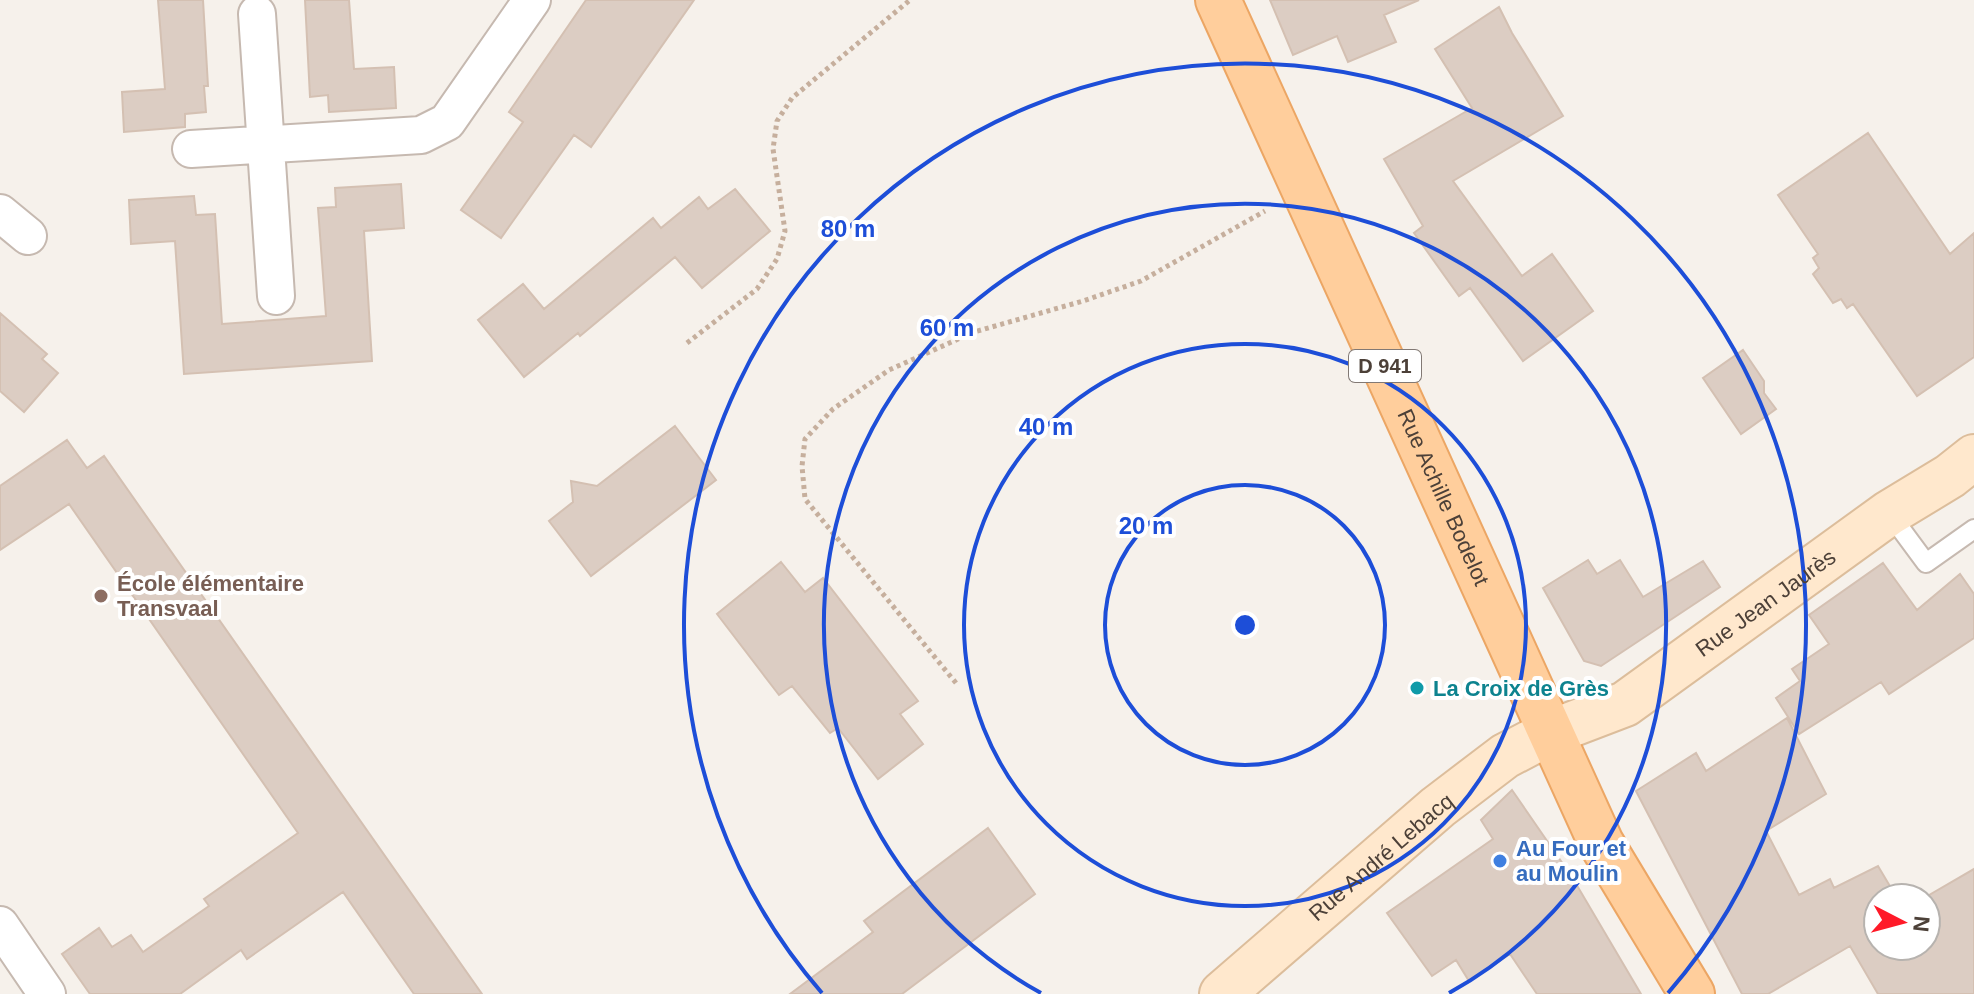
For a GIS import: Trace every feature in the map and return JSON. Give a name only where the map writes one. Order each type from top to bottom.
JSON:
[{"type":"main road","name":"Rue Achille Bodelot","points":[[1218,0],[1549,733]]},
{"type":"main road","name":"Rue Jean Jaurès","points":[[1549,733],[1625,704],[1889,513],[1950,476],[1974,457]]},
{"type":"main road","name":"Rue André Lebacq","points":[[1222,994],[1438,807],[1505,756],[1549,733]]},
{"type":"main road","name":"D 941","points":[[1549,733],[1601,843],[1692,994]]},
{"type":"street","points":[[191,149],[421,135],[447,122],[532,0]]},
{"type":"street","points":[[257,14],[276,296]]},
{"type":"street","points":[[0,213],[28,236]]},
{"type":"street","points":[[0,925],[47,994]]},
{"type":"lane","points":[[1889,513],[1926,563],[1974,529]]},
{"type":"path","points":[[687,343],[757,289],[777,259],[785,231],[773,149],[777,121],[792,98],[910,0]]},
{"type":"path","points":[[956,683],[805,499],[802,466],[805,439],[833,409],[889,370],[974,332],[1141,281],[1304,188]]},
{"type":"building","points":[[158,0],[203,0],[208,86],[204,86],[206,112],[185,114],[185,127],[124,132],[122,92],[165,89]]},
{"type":"building","points":[[305,0],[349,0],[354,69],[394,67],[396,108],[329,112],[328,95],[310,97]]},
{"type":"building","points":[[586,0],[694,0],[591,147],[574,135],[501,238],[461,210],[523,122],[509,112]]},
{"type":"building","points":[[1270,0],[1419,0],[1384,15],[1396,42],[1348,62],[1337,36],[1293,55]]},
{"type":"building","points":[[1499,7],[1563,116],[1453,181],[1522,276],[1552,254],[1593,311],[1523,361],[1470,288],[1459,296],[1414,233],[1423,226],[1384,159],[1472,108],[1435,49]]},
{"type":"building","points":[[1868,133],[1950,254],[1974,233],[1974,357],[1917,396],[1853,304],[1847,308],[1841,299],[1833,303],[1813,274],[1819,268],[1813,258],[1818,254],[1778,195]]},
{"type":"building","points":[[401,184],[404,228],[364,231],[372,361],[184,374],[175,241],[131,244],[129,200],[194,196],[196,215],[215,214],[222,324],[326,316],[318,208],[336,207],[335,188]]},
{"type":"building","points":[[735,189],[770,231],[702,288],[675,257],[580,336],[578,333],[524,377],[478,320],[523,284],[544,309],[653,218],[661,228],[699,197],[708,209]]},
{"type":"building","points":[[0,313],[47,354],[42,359],[58,373],[24,412],[0,391]]},
{"type":"building","points":[[1743,350],[1764,381],[1764,393],[1776,409],[1741,434],[1703,378]]},
{"type":"building","points":[[675,426],[716,480],[591,576],[549,521],[573,502],[571,481],[597,486]]},
{"type":"building","points":[[67,440],[87,468],[104,456],[482,994],[414,994],[343,892],[247,959],[241,950],[180,994],[90,994],[62,954],[99,928],[112,947],[131,935],[143,952],[209,906],[204,899],[298,833],[69,504],[0,550],[0,486]]},
{"type":"building","points":[[1588,560],[1597,574],[1620,560],[1643,597],[1703,561],[1720,587],[1601,666],[1584,661],[1543,588]]},
{"type":"building","points":[[781,562],[805,592],[823,578],[918,701],[900,714],[923,744],[878,779],[838,728],[830,733],[792,686],[779,695],[717,614]]},
{"type":"building","points":[[1883,563],[1917,610],[1960,574],[1974,594],[1974,638],[1889,694],[1881,682],[1799,734],[1776,698],[1800,681],[1792,669],[1829,644],[1809,615]]},
{"type":"building","points":[[1787,718],[1826,794],[1766,831],[1799,895],[1830,879],[1834,888],[1878,866],[1888,882],[1862,882],[1862,962],[1942,962],[1942,888],[1974,869],[1974,994],[1878,994],[1850,946],[1768,994],[1742,994],[1636,791],[1696,753],[1706,771]]},
{"type":"building","points":[[1512,790],[1572,877],[1641,994],[1537,994],[1510,954],[1469,981],[1456,960],[1432,976],[1387,913],[1493,839],[1481,820]]},
{"type":"building","points":[[988,828],[1035,894],[902,994],[790,994],[873,932],[864,921]]},
{"type":"place","name":"École élémentaire Transvaal","points":[[101,596]]},
{"type":"place","name":"La Croix de Grès","points":[[1417,688]]},
{"type":"place","name":"Au Four et au Moulin","points":[[1500,861]]}]
